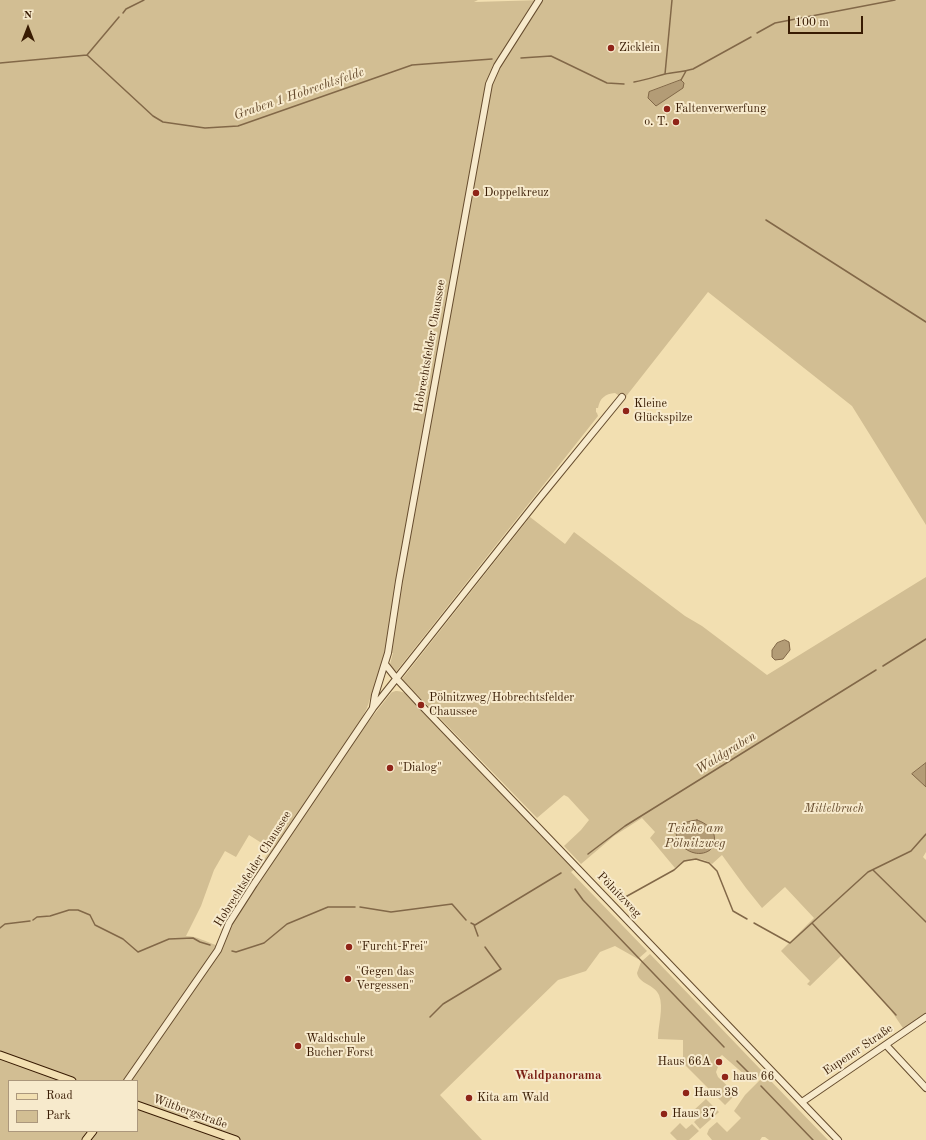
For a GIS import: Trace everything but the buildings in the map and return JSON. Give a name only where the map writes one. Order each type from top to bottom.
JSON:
[{"type":"main road","points":[[0,1055],[69,1080]]},
{"type":"main road","name":"Wiltbergstraße","points":[[138,1104],[236,1140]]},
{"type":"main road","points":[[86,1140],[92,1132]]},
{"type":"street","name":"Hobrechtsfelder Chaussee","points":[[373,708],[375,695],[391,639],[399,581],[489,84],[497,66],[539,0]]},
{"type":"street","name":"Hobrechtsfelder Chaussee","points":[[127,1080],[218,950],[229,923],[373,708],[622,397]]},
{"type":"street","name":"Pölnitzweg","points":[[385,664],[396,678],[838,1140]]},
{"type":"street","name":"Eupener Straße","points":[[802,1102],[926,1017]]},
{"type":"street","points":[[886,1045],[926,1088]]},
{"type":"green space","points":[[0,0],[478,0],[474,2],[543,0],[926,0],[926,525],[852,406],[708,292],[624,399],[615,393],[608,394],[602,399],[598,408],[596,408],[598,416],[395,673],[390,664],[393,653],[385,653],[367,708],[358,725],[365,726],[391,693],[398,691],[405,693],[575,869],[571,872],[647,951],[638,959],[615,946],[600,952],[586,971],[558,980],[440,1095],[482,1140],[0,1140]],"holes":[[[249,835],[271,849],[236,903],[216,945],[198,938],[186,936],[201,906],[214,870],[225,851],[236,857]]]},
{"type":"green space","name":"Mittelbruch","points":[[530,517],[565,544],[574,532],[685,616],[702,626],[767,675],[926,577],[926,852],[923,857],[926,860],[926,1016],[905,1031],[890,1009],[841,956],[810,986],[807,984],[810,981],[781,951],[814,918],[785,887],[762,908],[722,855],[712,864],[707,861],[693,859],[684,862],[675,868],[650,838],[655,832],[642,818],[614,836],[581,864],[564,846],[589,820],[568,797],[564,795],[537,818],[402,679]]},
{"type":"green space","points":[[650,954],[763,1072],[753,1082],[722,1055],[714,1062],[718,1067],[716,1072],[718,1077],[736,1094],[725,1105],[683,1063],[683,1040],[658,1039],[661,1011],[659,995],[654,988],[638,977],[637,973],[641,962]]},
{"type":"green space","points":[[765,1075],[828,1140],[769,1140],[762,1137],[760,1140],[712,1140],[707,1134],[709,1129],[717,1122],[727,1132],[741,1118],[734,1111],[745,1095]]},
{"type":"green space","points":[[706,1099],[719,1112],[700,1129],[694,1122],[700,1116],[694,1110]]},
{"type":"green space","points":[[680,1123],[686,1129],[692,1124],[699,1131],[689,1140],[677,1140],[670,1133]]},
{"type":"water","points":[[681,80],[684,83],[683,88],[656,106],[648,98],[649,92]]},
{"type":"water","points":[[785,640],[789,642],[790,650],[783,659],[775,660],[772,657],[772,650],[777,643]]},
{"type":"water","points":[[926,763],[926,787],[912,774]]},
{"type":"water","name":"Teiche am Pölnitzweg","points":[[697,820],[704,823],[714,834],[712,848],[701,853],[687,850],[680,844],[676,835],[676,831],[681,825]]},
{"type":"waterway","points":[[123,13],[126,9],[144,0]]},
{"type":"waterway","points":[[665,74],[672,0]]},
{"type":"waterway","points":[[757,33],[775,23],[895,0]]},
{"type":"waterway","points":[[0,63],[87,55],[119,17]]},
{"type":"waterway","points":[[634,82],[693,69],[751,37]]},
{"type":"waterway","name":"Graben 1 Hobrechtsfelde","points":[[87,55],[153,116],[163,122],[205,128],[238,126],[412,65],[492,59]]},
{"type":"waterway","name":"Graben 1 Hobrechtsfelde","points":[[521,58],[551,56],[607,83],[624,84]]},
{"type":"waterway","points":[[681,80],[686,71]]},
{"type":"waterway","points":[[766,220],[926,322]]},
{"type":"waterway","name":"Waldgraben","points":[[883,666],[926,639]]},
{"type":"waterway","name":"Waldgraben","points":[[588,854],[625,826],[876,670]]},
{"type":"waterway","points":[[754,923],[790,943],[868,872],[911,851],[926,834]]},
{"type":"waterway","points":[[620,900],[674,870],[684,861],[696,859],[709,863],[717,871],[733,911],[747,919]]},
{"type":"waterway","points":[[873,870],[926,922]]},
{"type":"waterway","name":"Waldgraben","points":[[471,923],[475,925],[561,873]]},
{"type":"waterway","points":[[575,889],[583,900],[724,1047]]},
{"type":"waterway","name":"Waldgraben","points":[[360,907],[391,912],[452,904],[466,920]]},
{"type":"waterway","name":"Waldgraben","points":[[232,951],[236,952],[264,943],[287,924],[328,907],[355,907]]},
{"type":"waterway","name":"Waldgraben","points":[[33,920],[37,917],[50,916],[69,910],[78,910],[90,915],[95,925],[123,939],[138,952],[169,939],[193,938],[210,945]]},
{"type":"waterway","name":"Waldgraben","points":[[0,928],[5,924],[30,921]]},
{"type":"waterway","points":[[812,923],[896,1015]]},
{"type":"waterway","points":[[474,925],[478,936]]},
{"type":"waterway","points":[[430,1017],[443,1004],[501,969],[485,947]]},
{"type":"waterway","points":[[737,1061],[752,1076]]},
{"type":"waterway","points":[[761,1086],[813,1140]]},
{"type":"place","name":"Zicklein","points":[[611,48]]},
{"type":"place","name":"Faltenverwerfung","points":[[667,109]]},
{"type":"place","name":"o. T.","points":[[676,122]]},
{"type":"place","name":"Doppelkreuz","points":[[476,193]]},
{"type":"place","name":"Kleine Glückspilze","points":[[626,411]]},
{"type":"place","name":"Pölnitzweg/Hobrechtsfelder Chaussee","points":[[421,705]]},
{"type":"place","name":"\"Dialog\"","points":[[390,768]]},
{"type":"place","name":"\"Furcht-Frei\"","points":[[349,947]]},
{"type":"place","name":"\"Gegen das Vergessen\"","points":[[348,979]]},
{"type":"place","name":"Waldschule Bucher Forst","points":[[298,1046]]},
{"type":"place","name":"Haus 66A","points":[[719,1062]]},
{"type":"place","name":"haus 66","points":[[725,1077]]},
{"type":"place","name":"Haus 38","points":[[686,1093]]},
{"type":"place","name":"Kita am Wald","points":[[469,1098]]},
{"type":"place","name":"Haus 37","points":[[664,1114]]},
{"type":"district","name":"Waldpanorama","points":[[558,1076]]}]
